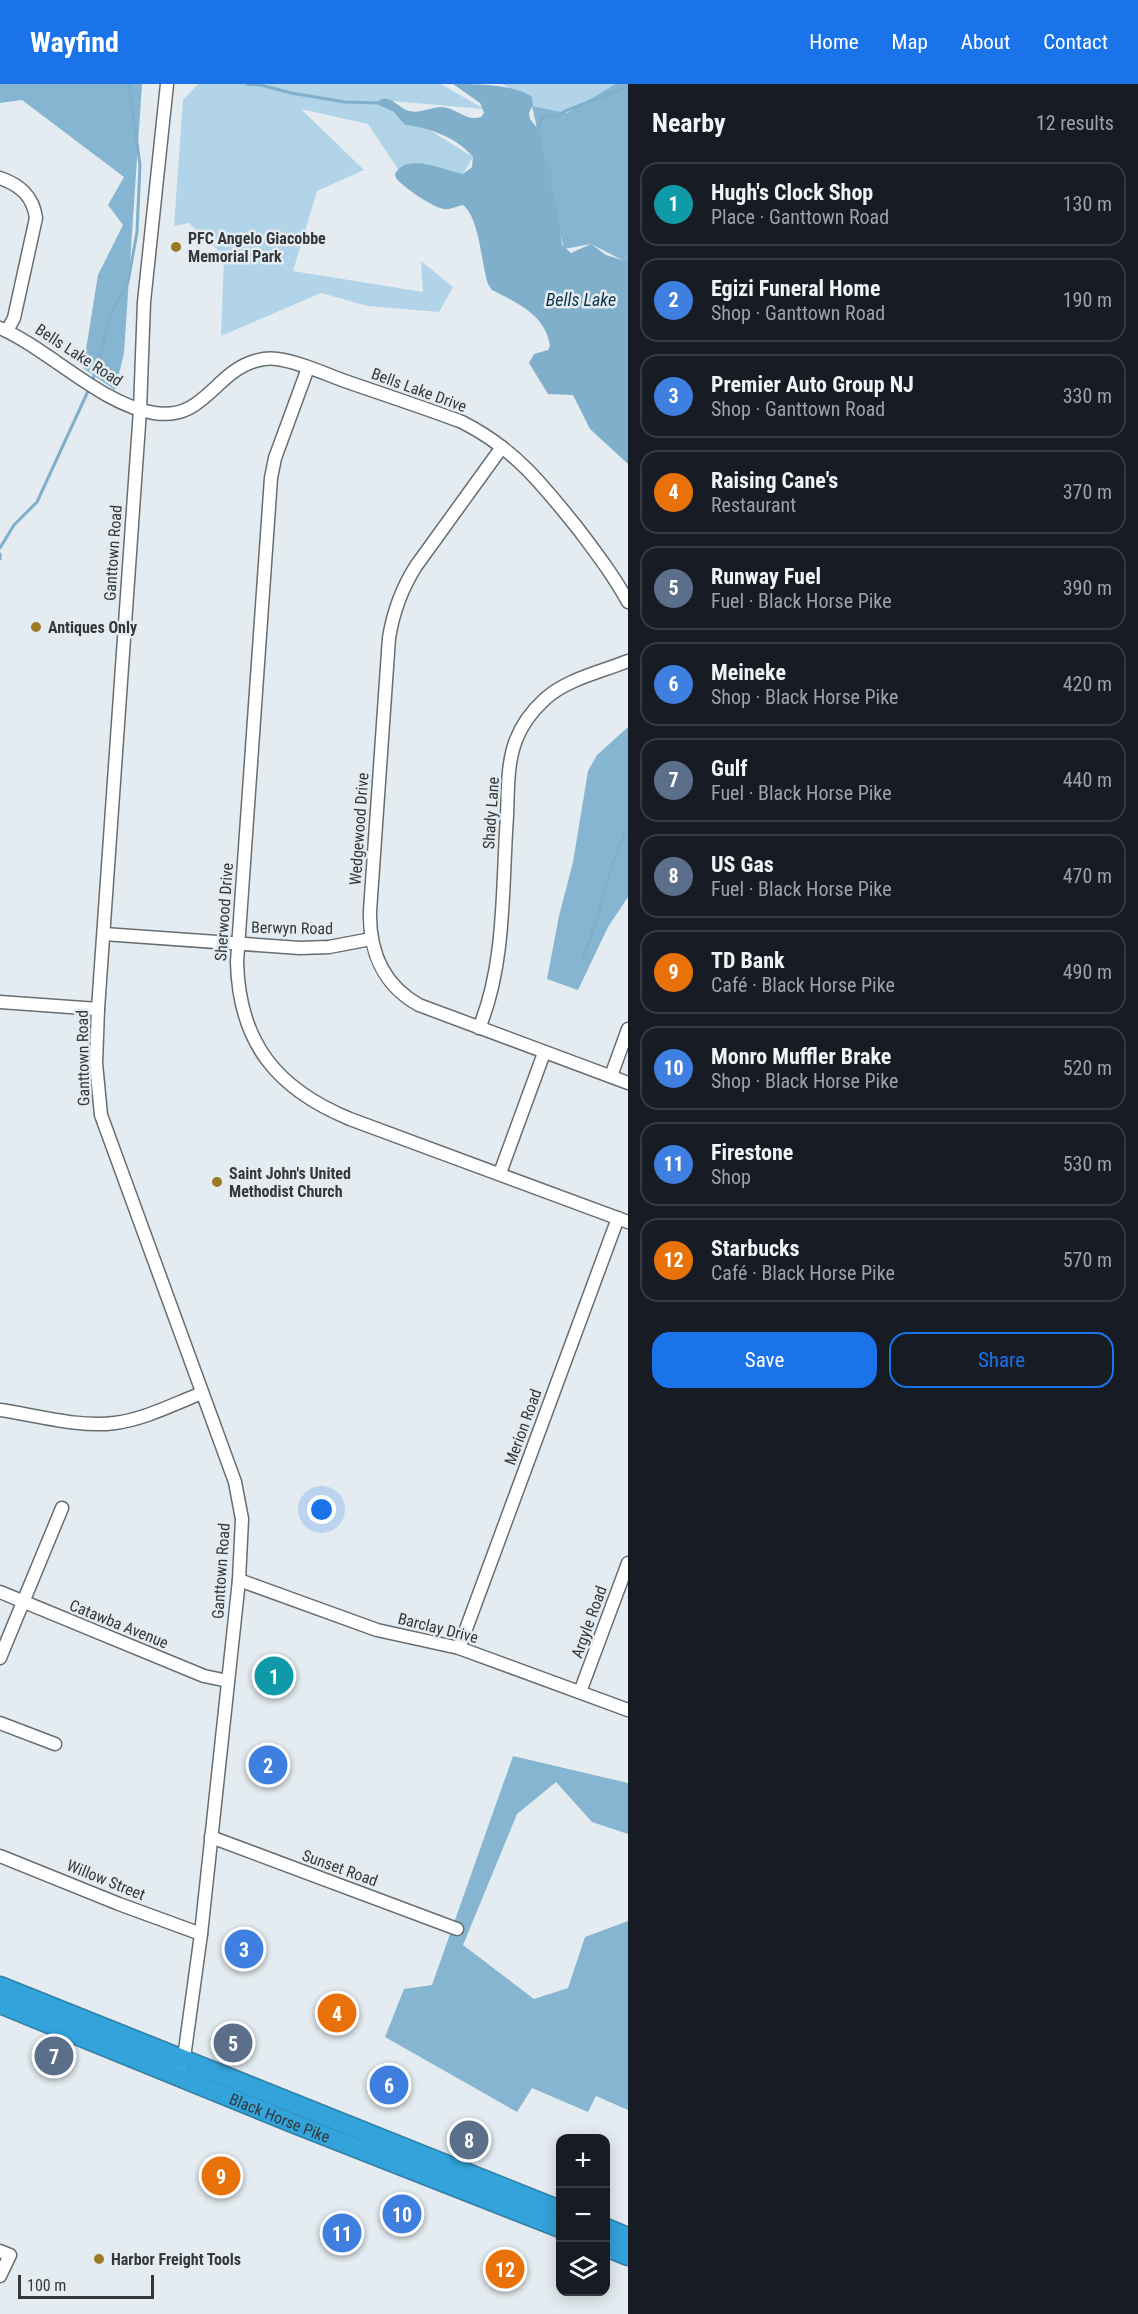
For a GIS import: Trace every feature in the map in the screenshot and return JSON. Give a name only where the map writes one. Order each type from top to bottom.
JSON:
[{"type":"highway","name":"Black Horse Pike","points":[[0,1986],[182,2069],[556,2227]]},
{"type":"highway","name":"Black Horse Pike","points":[[0,2004],[556,2208]]},
{"type":"highway","points":[[610,2230],[628,2237]]},
{"type":"highway","points":[[610,2238],[628,2245]]},
{"type":"highway","points":[[610,2249],[628,2256]]},
{"type":"street","name":"Ganttown Road","points":[[166,84],[144,302],[140,410],[96,1064],[101,1115],[235,1482],[242,1519],[238,1580],[201,1934],[182,2069]]},
{"type":"street","points":[[0,178],[15,184],[28,194],[33,203],[36,218],[14,318],[4,329]]},
{"type":"street","name":"Bells Lake Road","points":[[4,329],[33,345],[98,388],[140,410]]},
{"type":"street","name":"Bells Lake Drive","points":[[140,410],[156,414],[186,411],[203,400],[231,374],[254,361],[276,359],[462,422],[502,447],[540,482],[615,578],[628,602]]},
{"type":"street","name":"Sherwood Drive","points":[[308,368],[272,471],[238,943],[238,980],[248,1023],[269,1062],[288,1084],[311,1101],[342,1116],[623,1220]]},
{"type":"street","name":"Wedgewood Drive","points":[[502,447],[416,566],[404,587],[393,620],[389,638],[371,899],[371,939],[383,971],[403,995],[419,1005],[628,1083]]},
{"type":"street","name":"Shady Lane","points":[[479,1028],[489,1006],[497,959],[509,776],[516,739],[527,719],[553,693],[568,684],[628,661]]},
{"type":"street","name":"Berwyn Road","points":[[104,934],[319,948],[371,939]]},
{"type":"street","points":[[0,1002],[98,1009]]},
{"type":"street","points":[[611,1076],[628,1029]]},
{"type":"street","points":[[500,1173],[544,1053]]},
{"type":"street","name":"Merion Road","points":[[459,1648],[623,1220]]},
{"type":"street","points":[[0,1410],[74,1422],[109,1424],[144,1416],[202,1393]]},
{"type":"street","points":[[0,1658],[62,1508]]},
{"type":"street","name":"Argyle Road","points":[[580,1692],[628,1563]]},
{"type":"street","name":"Barclay Drive","points":[[238,1580],[366,1627],[459,1648],[628,1710]]},
{"type":"street","name":"Catawba Avenue","points":[[0,1592],[204,1676],[228,1681]]},
{"type":"street","points":[[0,1723],[54,1744]]},
{"type":"street","name":"Sunset Road","points":[[211,1837],[457,1929]]},
{"type":"street","name":"Willow Street","points":[[0,1856],[201,1934]]},
{"type":"street","points":[[0,2276],[5,2253]]},
{"type":"shaded area","points":[[0,84],[142,84],[124,353],[115,390],[83,368],[98,275],[123,225],[108,205],[124,177],[22,100],[0,103]]},
{"type":"shaded area","points":[[198,84],[441,84],[484,109],[381,100],[473,157],[463,174],[398,169],[368,124],[301,109],[364,170],[317,191],[293,271],[423,292],[421,261],[453,287],[439,312],[368,306],[321,293],[221,336],[224,256],[189,223],[174,226],[183,100]]},
{"type":"shaded area","points":[[503,84],[615,84],[567,113],[532,106]]},
{"type":"shaded area","points":[[615,84],[628,84],[628,263],[591,244],[564,249],[532,106],[567,113]]},
{"type":"shaded area","points":[[628,727],[628,897],[608,927],[578,990],[547,979],[559,916],[573,862],[588,771],[597,755]]},
{"type":"shaded area","points":[[513,1756],[628,1783],[628,1834],[592,1822],[556,1782],[517,1814],[463,1945],[534,1999],[568,1988],[585,1937],[628,1921],[628,2110],[596,2096],[588,2112],[532,2088],[517,2112],[385,2037],[404,1989],[432,1985]]},
{"type":"water","name":"Bells Lake","points":[[453,84],[505,87],[532,97],[530,119],[541,133],[544,155],[552,172],[551,188],[558,210],[562,245],[571,253],[591,244],[606,255],[628,262],[628,464],[590,429],[573,395],[548,394],[529,363],[534,354],[548,350],[550,346],[547,335],[543,326],[529,311],[492,290],[488,284],[477,231],[469,212],[463,205],[446,209],[432,205],[396,178],[395,174],[400,168],[408,164],[426,164],[463,174],[472,167],[473,157],[459,144],[433,131],[405,125],[394,112],[377,104],[382,99],[386,99],[409,111],[417,112],[442,107],[471,118],[481,117],[484,113],[480,103]]},
{"type":"waterway","points":[[92,383],[111,314],[128,282],[137,232],[140,165],[129,84]]},
{"type":"waterway","points":[[247,84],[345,102],[378,103]]},
{"type":"waterway","points":[[537,129],[544,116],[556,117],[565,111],[628,87]]},
{"type":"waterway","points":[[0,548],[14,525],[37,502],[89,389]]},
{"type":"waterway","points":[[0,554],[0,559]]},
{"type":"waterway","points":[[582,959],[614,860],[628,829]]},
{"type":"place","name":"PFC Angelo Giacobbe Memorial Park","points":[[176,247]]},
{"type":"place","name":"Antiques Only","points":[[36,627]]},
{"type":"place","name":"Saint John's United Methodist Church","points":[[217,1182]]},
{"type":"place","name":"Hugh's Clock Shop","points":[[274,1676]]},
{"type":"place","name":"Egizi Funeral Home","points":[[268,1765]]},
{"type":"place","name":"Premier Auto Group NJ","points":[[244,1949]]},
{"type":"place","name":"Raising Cane's","points":[[337,2013]]},
{"type":"place","name":"Runway Fuel","points":[[233,2043]]},
{"type":"place","name":"Gulf","points":[[54,2056]]},
{"type":"place","name":"Meineke","points":[[389,2085]]},
{"type":"place","name":"US Gas","points":[[469,2140]]},
{"type":"place","name":"TD Bank","points":[[221,2176]]},
{"type":"place","name":"Monro Muffler Brake","points":[[402,2214]]},
{"type":"place","name":"Firestone","points":[[342,2233]]},
{"type":"place","name":"Harbor Freight Tools","points":[[99,2259]]},
{"type":"place","name":"Starbucks","points":[[505,2269]]}]
